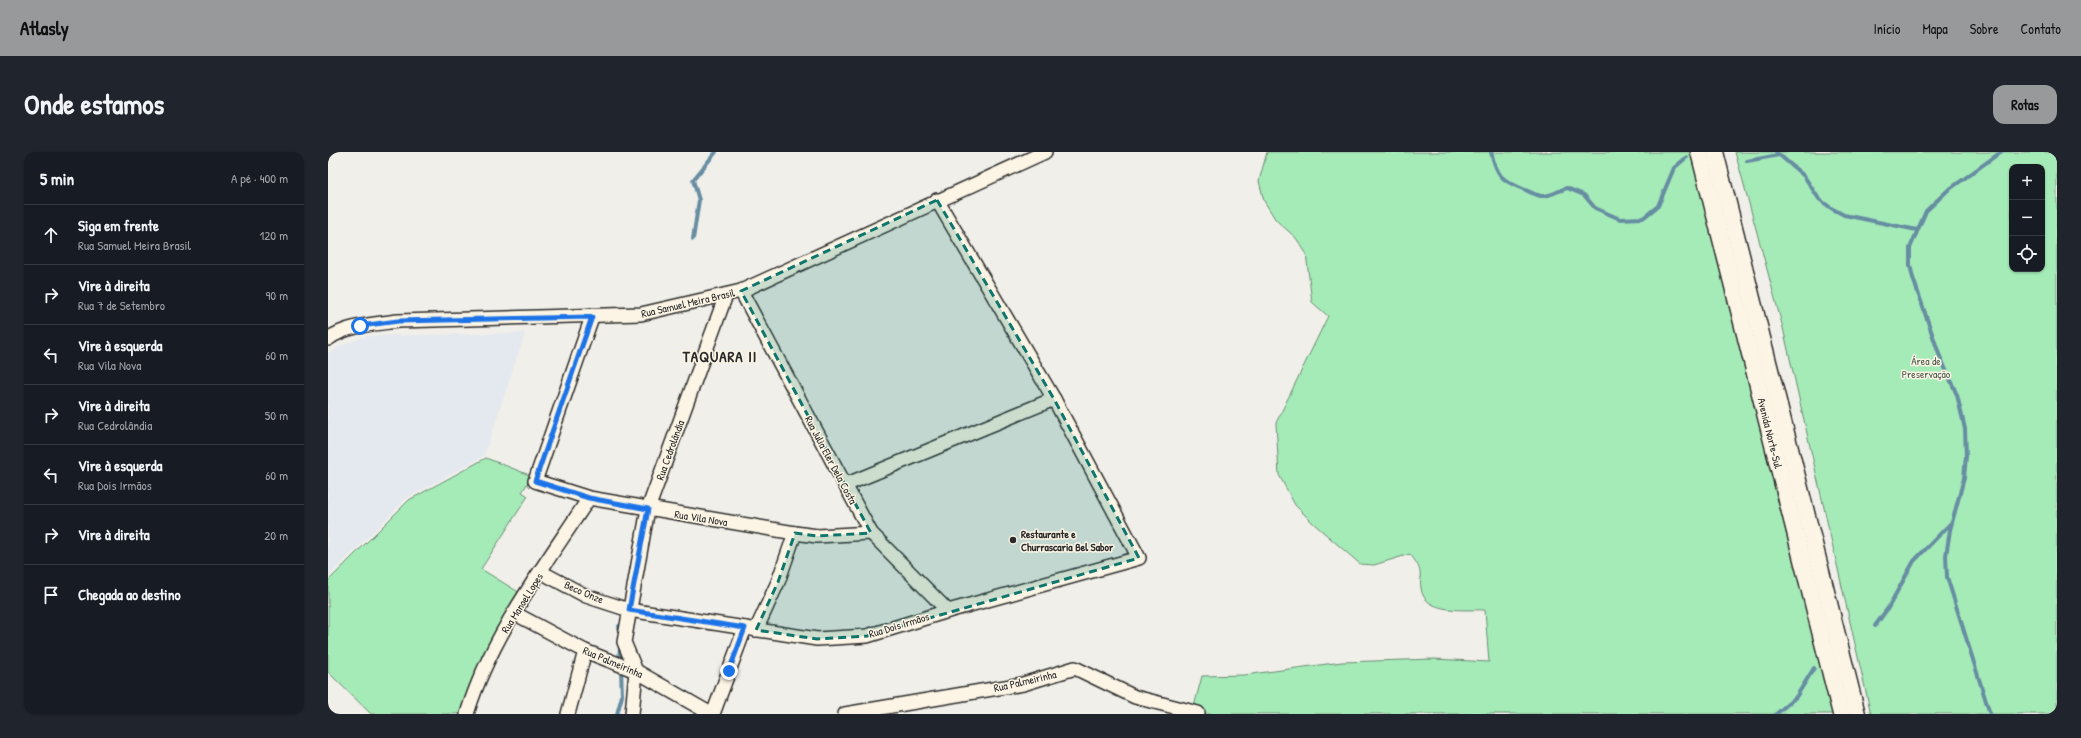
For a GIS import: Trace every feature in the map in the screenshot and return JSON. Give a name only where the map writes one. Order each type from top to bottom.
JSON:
[{"type":"main road","name":"Avenida Norte-Sul","points":[[1699,152],[1841,714]]},
{"type":"main road","name":"Avenida Norte-Sul","points":[[1715,152],[1857,714]]},
{"type":"street","name":"Rua Samuel Meira Brasil","points":[[329,335],[360,326],[398,321],[592,317],[641,314],[726,295],[741,291],[937,200],[1045,152]]},
{"type":"street","points":[[844,485],[1054,398],[937,200]]},
{"type":"street","name":"Rua Julia Eler Dela Costa","points":[[741,291],[871,533],[948,611]]},
{"type":"street","name":"Rua Cedrolândia","points":[[636,671],[624,642],[648,509],[726,295]]},
{"type":"street","name":"Rua Vila Nova","points":[[592,317],[535,481],[589,498],[818,536],[871,533]]},
{"type":"street","name":"Rua Dois Irmãos","points":[[629,610],[817,639],[867,636],[948,611],[1139,558],[1054,398]]},
{"type":"street","name":"Rua Manoel Lopes","points":[[467,714],[474,690],[514,613],[589,498]]},
{"type":"street","points":[[712,714],[751,629],[778,582],[796,532]]},
{"type":"street","name":"Beco Onze","points":[[541,572],[586,596],[629,610]]},
{"type":"street","name":"Rua Palmeirinha","points":[[514,613],[586,651],[636,671],[712,714]]},
{"type":"street","points":[[568,714],[586,651]]},
{"type":"street","name":"Rua Palmeirinha","points":[[844,714],[1023,684],[1075,668],[1135,697],[1198,713]]},
{"type":"street","points":[[632,714],[636,671]]},
{"type":"highlighted area","points":[[937,200],[1054,399],[1139,558],[867,636],[817,639],[756,630],[778,582],[795,533],[817,536],[871,533],[741,291]]},
{"type":"shaded area","points":[[525,333],[484,456],[407,498],[328,577],[328,353],[345,344],[367,336]]},
{"type":"green space","points":[[1267,152],[1691,152],[1834,714],[1192,714],[1202,676],[1244,675],[1342,662],[1435,659],[1489,662],[1485,610],[1447,609],[1430,603],[1424,597],[1421,588],[1419,567],[1410,554],[1374,565],[1360,564],[1314,524],[1295,505],[1279,475],[1276,423],[1328,316],[1312,302],[1306,253],[1296,238],[1276,220],[1264,201],[1259,181]]},
{"type":"green space","name":"Área de Preservação","points":[[1735,152],[2057,152],[2057,714],[1871,714],[1783,328]]},
{"type":"green space","points":[[486,458],[532,476],[522,492],[528,496],[481,569],[520,593],[502,621],[486,651],[472,682],[461,714],[371,714],[328,672],[328,581],[409,500]]},
{"type":"waterway","points":[[693,239],[699,200],[693,180],[716,152]]},
{"type":"waterway","points":[[1491,152],[1498,172],[1510,183],[1541,196],[1567,188],[1584,195],[1595,208],[1620,219],[1643,218],[1658,206],[1674,168],[1687,157]]},
{"type":"waterway","points":[[1776,152],[1804,176],[1819,199],[1831,208],[1844,215],[1917,230]]},
{"type":"waterway","points":[[1990,714],[1947,577],[1946,556],[1950,530],[1964,478],[1966,456],[1965,429],[1957,395],[1939,354],[1913,278],[1910,265],[1910,248],[1926,211],[1947,191],[2001,152]]},
{"type":"waterway","points":[[1747,161],[1779,155]]},
{"type":"waterway","points":[[1875,626],[1888,608],[1914,561],[1951,523]]},
{"type":"waterway","points":[[619,626],[620,635]]},
{"type":"waterway","points":[[619,661],[620,646]]},
{"type":"waterway","points":[[1776,714],[1796,697],[1814,668]]},
{"type":"waterway","points":[[617,714],[622,696],[621,669]]},
{"type":"place","name":"Restaurante e Churrascaria Bel Sabor","points":[[1013,540]]},
{"type":"district","name":"TAQUARA II","points":[[720,356]]},
{"type":"route","points":[[360,326],[398,321],[592,317],[535,481],[589,498],[648,509],[629,610],[745,628],[729,671]]}]
